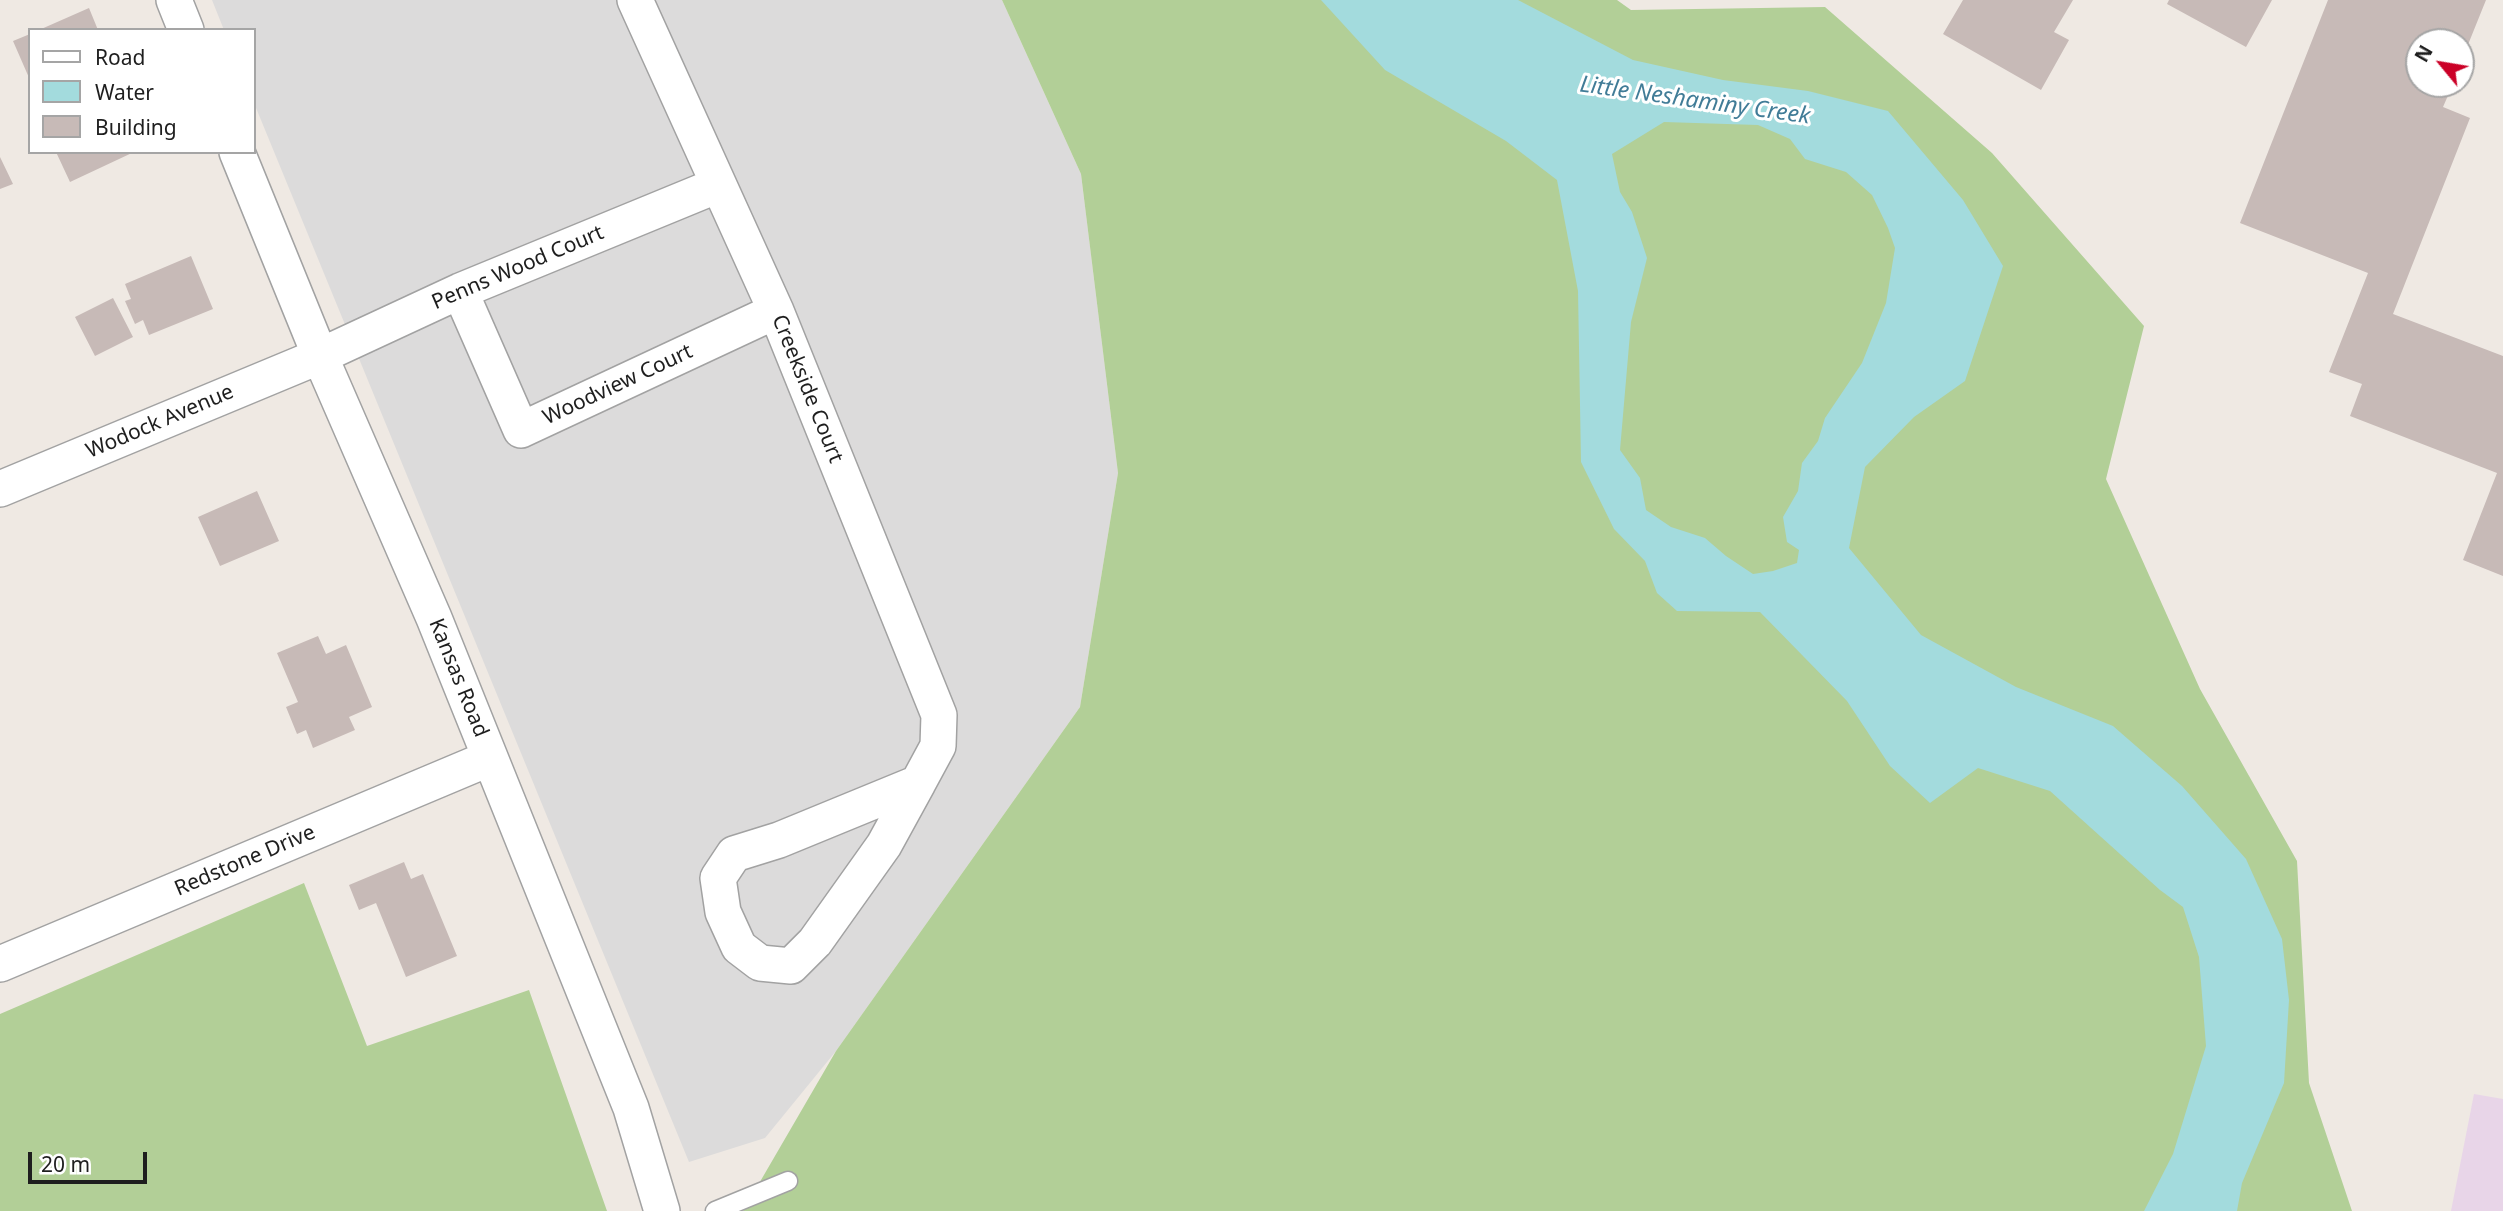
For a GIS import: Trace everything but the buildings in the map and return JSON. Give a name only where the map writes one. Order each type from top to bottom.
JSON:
[{"type":"street","points":[[174,0],[185,28]]},
{"type":"street","name":"Creekside Court","points":[[635,0],[776,311],[939,715],[938,746],[918,783],[884,845],[815,942],[791,966],[760,963],[739,947],[723,912],[718,878],[734,854],[779,840],[918,783]]},
{"type":"street","name":"Kansas Road","points":[[238,154],[320,356],[434,618],[631,1108],[662,1211]]},
{"type":"street","name":"Penns Wood Court","points":[[320,356],[460,291],[718,185]]},
{"type":"street","name":"Woodview Court","points":[[460,291],[521,430],[776,311]]},
{"type":"street","name":"Wodock Avenue","points":[[0,489],[320,356]]},
{"type":"street","name":"Redstone Drive","points":[[0,964],[490,758]]},
{"type":"lane","points":[[715,1211],[788,1181]]},
{"type":"shaded area","points":[[212,0],[1002,0],[1081,174],[1118,473],[1080,707],[836,1051],[765,1138],[689,1162],[256,108],[256,28],[223,28]]},
{"type":"shaded area","points":[[2474,1094],[2503,1099],[2503,1211],[2451,1211]]},
{"type":"green space","points":[[1002,0],[1617,0],[1631,10],[1825,7],[1992,153],[2144,326],[2106,479],[2200,689],[2297,861],[2309,1083],[2352,1211],[743,1211],[836,1051],[1080,707],[1118,473],[1081,174]]},
{"type":"green space","points":[[304,883],[367,1046],[529,990],[607,1211],[0,1211],[0,1014]]},
{"type":"water","name":"Little Neshaminy Creek","points":[[1321,0],[1518,0],[1633,60],[1723,80],[1808,91],[1888,111],[1963,200],[2003,266],[1965,381],[1914,417],[1865,467],[1849,548],[1921,635],[2016,687],[2113,726],[2182,786],[2246,859],[2282,939],[2289,1000],[2284,1083],[2242,1183],[2237,1211],[2144,1211],[2173,1154],[2206,1046],[2199,957],[2183,907],[2160,890],[2050,791],[1978,768],[1930,803],[1890,766],[1847,701],[1760,612],[1677,611],[1657,593],[1645,561],[1614,529],[1581,462],[1578,291],[1557,180],[1506,141],[1385,70]],"holes":[[[1664,122],[1758,125],[1790,139],[1805,159],[1846,172],[1872,195],[1895,248],[1886,303],[1862,363],[1825,418],[1818,441],[1802,463],[1798,491],[1783,517],[1787,542],[1799,550],[1797,563],[1753,574],[1705,538],[1671,527],[1646,510],[1640,478],[1620,450],[1631,322],[1647,258],[1632,212],[1620,192],[1612,154]]]}]
